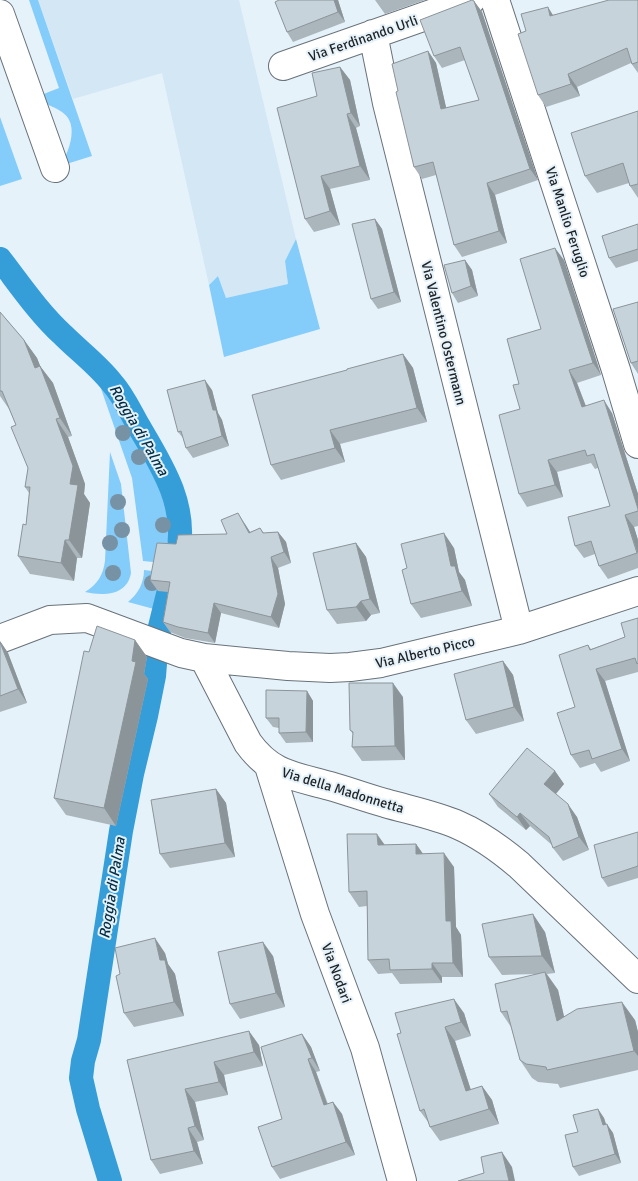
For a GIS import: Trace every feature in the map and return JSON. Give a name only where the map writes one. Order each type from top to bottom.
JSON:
[{"type":"street","name":"Via Ferdinando Urli","points":[[283,66],[471,0]]},
{"type":"street","name":"Via Manlio Feruglio","points":[[495,0],[616,370],[638,444]]},
{"type":"street","points":[[0,14],[55,168]]},
{"type":"street","name":"Via Valentino Ostermann","points":[[373,34],[387,103],[519,630]]},
{"type":"street","name":"Via Alberto Picco","points":[[204,658],[330,668],[380,663],[519,630],[638,591]]},
{"type":"street","points":[[0,639],[50,620],[86,618],[181,653],[204,658]]},
{"type":"street","name":"Via della Madonnetta","points":[[204,658],[248,743],[257,756],[269,766],[289,776],[331,786],[457,825],[484,838],[519,865],[638,979]]},
{"type":"street","name":"Via Nodari","points":[[269,766],[315,914],[365,1048],[402,1181]]},
{"type":"shaded area","points":[[29,0],[38,0],[92,156],[60,166],[69,146],[72,131],[71,124],[62,112],[47,104],[41,95],[59,88]]},
{"type":"shaded area","points":[[38,0],[239,0],[296,239],[285,261],[288,284],[226,298],[218,276],[209,285],[162,73],[73,99]]},
{"type":"shaded area","points":[[0,117],[22,179],[0,186]]},
{"type":"shaded area","points":[[296,239],[320,329],[224,357],[209,285],[218,276],[226,298],[288,284],[285,261]]},
{"type":"shaded area","points":[[98,380],[161,477],[170,532],[163,563],[143,561],[132,478]]},
{"type":"shaded area","points":[[110,452],[121,484],[131,573],[129,581],[119,590],[113,593],[99,594],[85,592],[99,579],[105,561]]},
{"type":"shaded area","points":[[144,570],[161,572],[154,609],[128,602],[140,588]]},
{"type":"building","points":[[279,0],[334,0],[338,12],[287,32],[275,2]]},
{"type":"building","points":[[472,0],[474,1],[530,169],[487,183],[499,231],[454,245],[433,162],[414,167],[396,92],[398,91],[392,64],[428,51],[441,109],[479,100],[460,47],[434,56],[420,20]]},
{"type":"building","points":[[609,0],[638,0],[638,62],[632,64],[627,48],[568,74],[571,84],[538,95],[518,34],[526,31],[521,14],[548,7],[550,16]]},
{"type":"building","points":[[340,67],[351,113],[347,114],[360,166],[321,176],[330,211],[305,219],[277,108],[317,96],[312,73]]},
{"type":"building","points":[[638,111],[638,184],[630,186],[623,163],[585,176],[571,133]]},
{"type":"building","points":[[375,219],[394,292],[371,299],[352,224]]},
{"type":"building","points":[[638,224],[638,249],[609,258],[602,236]]},
{"type":"building","points":[[555,248],[593,363],[569,370],[582,407],[604,400],[638,509],[638,511],[625,515],[637,553],[599,566],[591,541],[575,546],[568,517],[610,506],[594,454],[587,456],[585,450],[548,460],[555,485],[519,494],[499,415],[520,409],[513,385],[519,384],[507,339],[541,329],[520,259]]},
{"type":"building","points":[[465,260],[471,286],[452,293],[444,265]]},
{"type":"building","points":[[638,302],[638,361],[631,363],[613,309]]},
{"type":"building","points":[[0,312],[24,340],[35,368],[40,366],[60,418],[56,419],[73,466],[70,484],[78,485],[69,540],[65,540],[61,563],[18,556],[23,524],[26,525],[30,487],[25,487],[28,468],[11,427],[16,425],[2,391],[0,391]]},
{"type":"building","points":[[403,354],[417,408],[330,430],[335,448],[271,465],[252,395]]},
{"type":"building","points":[[205,380],[213,410],[216,410],[222,436],[186,448],[181,431],[178,432],[167,390]]},
{"type":"building","points":[[238,513],[249,533],[260,528],[263,533],[278,532],[284,552],[271,557],[278,594],[271,617],[214,603],[208,633],[163,622],[170,582],[150,580],[157,543],[176,544],[178,535],[227,534],[221,520]]},
{"type":"building","points":[[444,533],[451,566],[455,566],[462,591],[411,604],[402,570],[407,568],[401,544]]},
{"type":"building","points":[[356,543],[370,599],[361,601],[356,607],[327,610],[313,553]]},
{"type":"building","points":[[638,618],[638,663],[635,658],[596,669],[622,749],[592,759],[589,750],[571,755],[557,713],[575,707],[559,655],[588,645],[590,650],[625,637],[621,623]]},
{"type":"building","points":[[97,626],[135,640],[132,661],[136,662],[104,808],[54,798],[84,651],[89,652]]},
{"type":"building","points":[[0,642],[18,689],[0,696]]},
{"type":"building","points":[[503,661],[514,707],[466,720],[454,674]]},
{"type":"building","points":[[349,683],[393,683],[395,746],[352,747],[353,732],[350,730]]},
{"type":"building","points":[[266,690],[307,691],[306,732],[279,733],[279,718],[266,718]]},
{"type":"building","points":[[527,748],[555,771],[544,784],[568,804],[579,837],[553,848],[549,837],[520,813],[517,817],[489,794]]},
{"type":"building","points":[[216,789],[225,843],[160,854],[151,800]]},
{"type":"building","points":[[638,832],[638,866],[602,878],[594,845]]},
{"type":"building","points":[[347,834],[377,834],[378,845],[416,844],[416,854],[444,853],[446,921],[451,921],[453,963],[432,963],[432,969],[390,970],[389,959],[368,960],[367,891],[349,892]]},
{"type":"building","points":[[533,914],[542,956],[489,957],[482,924]]},
{"type":"building","points":[[155,938],[160,960],[165,960],[174,1002],[124,1013],[116,976],[120,974],[115,948]]},
{"type":"building","points":[[263,942],[276,993],[230,1004],[218,952]]},
{"type":"building","points":[[545,972],[557,1021],[577,1009],[622,1002],[634,1051],[547,1070],[546,1067],[526,1064],[520,1060],[507,1011],[501,1012],[495,984]]},
{"type":"building","points":[[454,999],[461,1022],[445,1027],[466,1091],[482,1086],[489,1109],[430,1127],[424,1109],[420,1111],[397,1034],[401,1033],[395,1013]]},
{"type":"building","points":[[249,1031],[254,1052],[214,1062],[219,1082],[185,1089],[195,1126],[188,1128],[194,1151],[151,1160],[127,1060]]},
{"type":"building","points":[[302,1034],[312,1058],[308,1059],[324,1105],[333,1102],[346,1142],[272,1167],[258,1127],[282,1119],[261,1047]]},
{"type":"building","points":[[598,1109],[603,1125],[607,1124],[615,1154],[573,1167],[565,1135],[578,1132],[573,1115]]},
{"type":"building","points":[[502,1152],[509,1181],[458,1181],[484,1173],[481,1157]]},
{"type":"waterway","name":"Roggia di Palma","points":[[0,259],[46,318],[101,370],[123,398],[163,470],[176,502],[180,535],[178,553]]},
{"type":"waterway","name":"Roggia di Palma","points":[[110,1181],[88,1109],[81,1078],[83,1061],[89,1040],[121,831],[154,676],[157,639],[168,594]]}]
